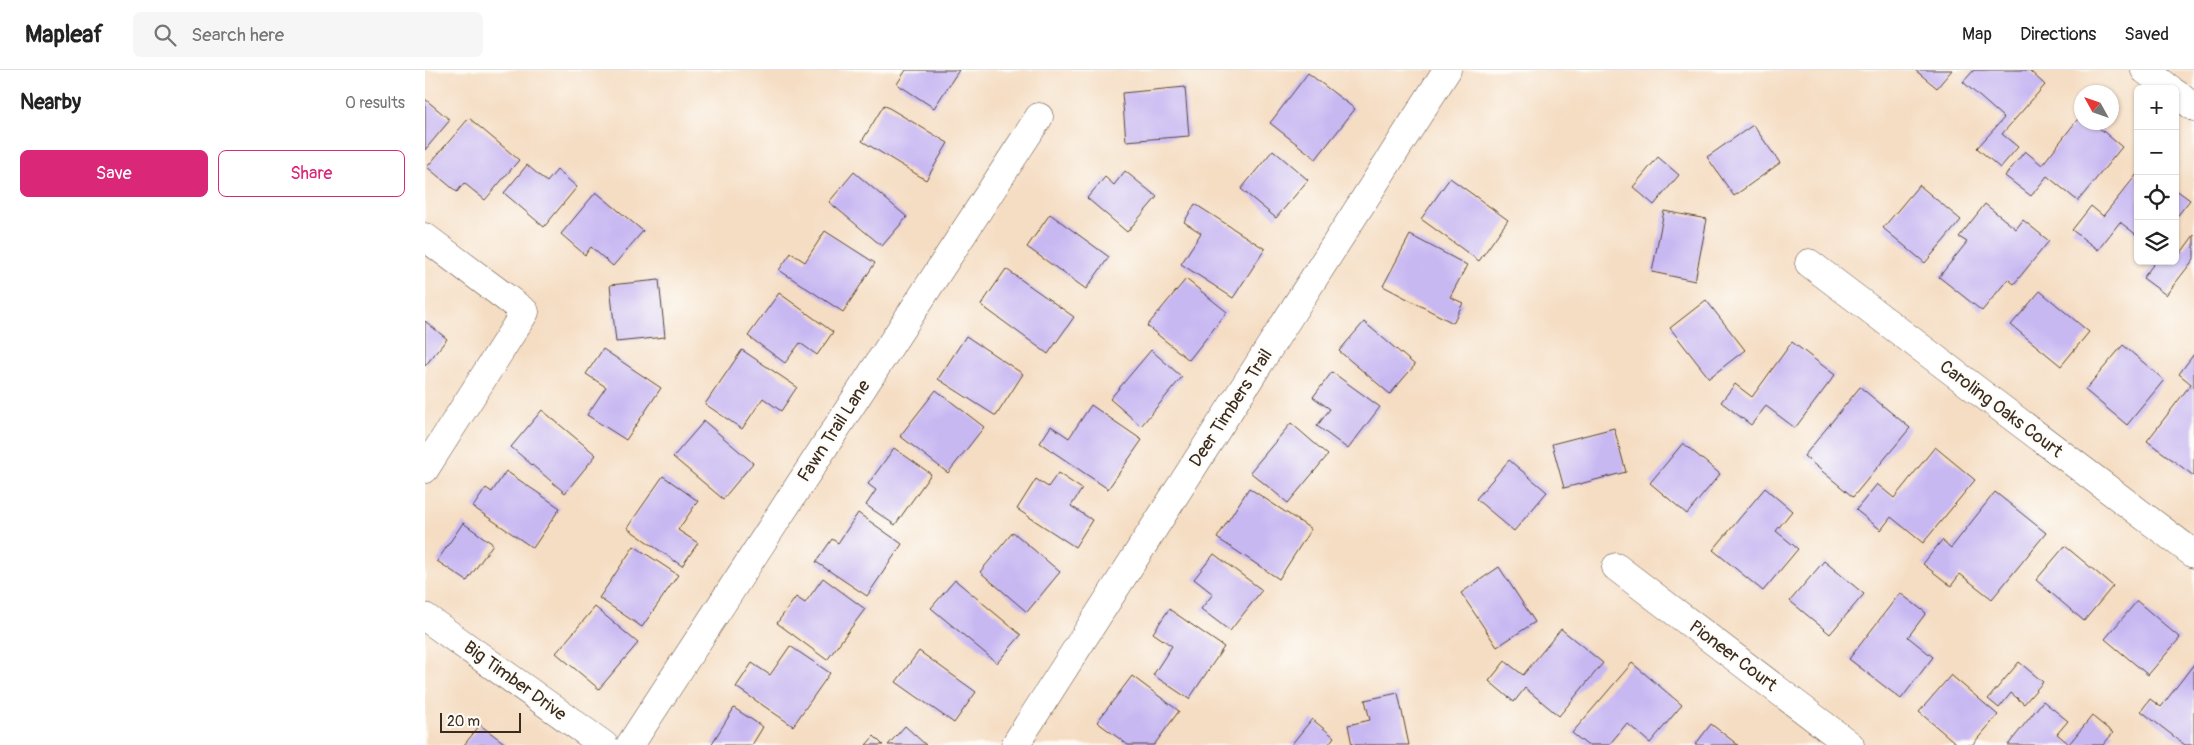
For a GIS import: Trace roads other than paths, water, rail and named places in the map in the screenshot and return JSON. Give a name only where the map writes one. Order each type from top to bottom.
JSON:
[{"type":"street","name":"Deer Timbers Trail","points":[[1015,745],[1447,70]]},
{"type":"street","points":[[2145,70],[2165,85]]},
{"type":"street","points":[[2179,96],[2194,107]]},
{"type":"street","name":"Fawn Trail Lane","points":[[630,745],[1039,117]]},
{"type":"street","points":[[425,237],[525,312],[425,468]]},
{"type":"street","name":"Caroling Oaks Court","points":[[1809,263],[2194,554]]},
{"type":"street","name":"Pioneer Court","points":[[1615,567],[1850,745]]},
{"type":"street","name":"Big Timber Drive","points":[[425,617],[604,745]]}]
